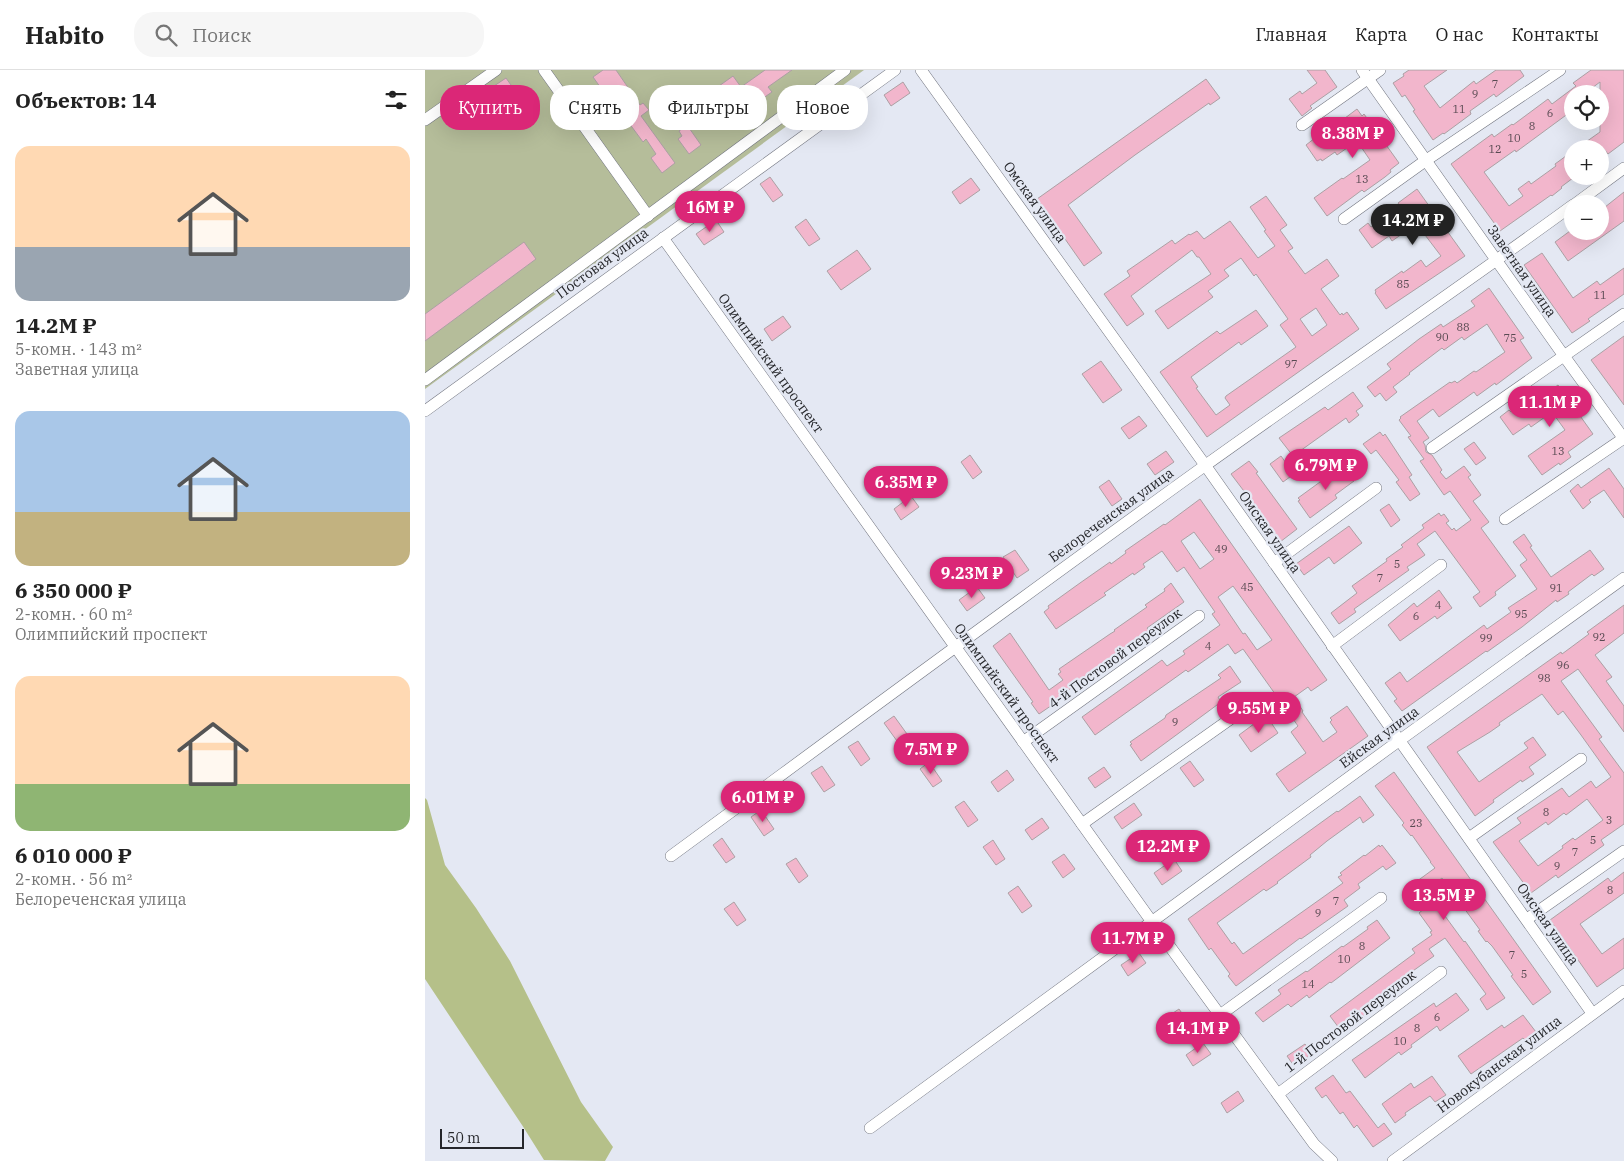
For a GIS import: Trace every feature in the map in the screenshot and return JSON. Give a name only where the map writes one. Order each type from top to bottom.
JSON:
[{"type":"street","points":[[425,120],[496,70]]},
{"type":"street","points":[[544,70],[648,216]]},
{"type":"street","name":"Постовая улица","points":[[425,380],[845,70]]},
{"type":"street","name":"Постовая улица","points":[[425,411],[895,70]]},
{"type":"street","name":"Омская улица","points":[[921,70],[1205,465],[1592,1013]]},
{"type":"street","points":[[1302,126],[1365,74],[1380,70]]},
{"type":"street","points":[[1344,219],[1425,161],[1560,70]]},
{"type":"street","name":"Заветная улица","points":[[1365,74],[1425,161],[1624,438]]},
{"type":"street","name":"Белореченская улица","points":[[1588,195],[1624,168]]},
{"type":"street","name":"Белореченская улица","points":[[671,856],[1205,465],[1564,212]]},
{"type":"street","name":"Олимпийский проспект","points":[[663,238],[1152,922],[1314,1144],[1332,1161]]},
{"type":"street","points":[[1432,448],[1624,314]]},
{"type":"street","points":[[1505,519],[1624,438]]},
{"type":"street","points":[[1274,563],[1376,488]]},
{"type":"street","points":[[1332,646],[1441,566]]},
{"type":"street","name":"Ейская улица","points":[[870,1128],[1624,578]]},
{"type":"street","name":"4-й Постовой переулок","points":[[1023,742],[1199,616]]},
{"type":"street","points":[[1082,824],[1260,698]]},
{"type":"street","points":[[1469,838],[1581,759]]},
{"type":"street","points":[[1527,920],[1624,851]]},
{"type":"street","points":[[1220,1015],[1381,898]]},
{"type":"street","name":"1-й Постовой переулок","points":[[1278,1094],[1441,972]]},
{"type":"street","name":"Новокубанская улица","points":[[1393,1161],[1624,991]]},
{"type":"green space","points":[[425,70],[864,70],[843,85],[777,85],[777,130],[781,130],[425,389]]},
{"type":"green space","points":[[425,798],[445,865],[476,908],[510,961],[581,1102],[613,1147],[605,1161],[544,1160],[425,979]]},
{"type":"building","points":[[603,70],[616,70],[626,85],[599,85],[593,77]]},
{"type":"building","points":[[765,70],[792,70],[768,87],[772,92],[767,95],[767,85],[744,85]]},
{"type":"building","points":[[1307,70],[1325,70],[1337,87],[1310,106],[1312,108],[1302,116],[1289,99],[1300,91],[1302,94],[1317,83]]},
{"type":"building","points":[[1409,70],[1447,70],[1424,86],[1440,108],[1474,81],[1476,84],[1496,70],[1520,70],[1524,76],[1496,97],[1494,94],[1470,111],[1471,114],[1433,140],[1413,111],[1415,110],[1405,95],[1402,97],[1393,83],[1404,76],[1403,74]]},
{"type":"building","points":[[1591,70],[1624,70],[1624,142],[1609,153],[1609,140],[1589,140],[1600,130],[1609,130],[1609,85],[1600,85],[1600,82],[1596,85],[1575,85],[1573,83]]},
{"type":"building","points":[[733,76],[740,85],[720,85]]},
{"type":"building","points":[[506,78],[511,85],[496,85]]},
{"type":"building","points":[[1206,79],[1220,98],[1210,105],[1209,103],[1135,155],[1068,205],[1102,253],[1084,266],[1037,199]]},
{"type":"building","points":[[903,82],[910,93],[891,106],[884,95]]},
{"type":"building","points":[[1564,95],[1564,117],[1516,152],[1515,150],[1484,172],[1509,206],[1523,196],[1518,189],[1529,181],[1531,184],[1556,166],[1555,164],[1564,157],[1564,185],[1552,196],[1500,231],[1451,164],[1492,134],[1494,137],[1513,125],[1548,99],[1552,104]]},
{"type":"building","points":[[643,103],[649,110],[641,116],[649,130],[651,130],[675,163],[662,173],[651,158],[656,154],[646,139],[643,142],[634,130],[639,130],[639,104],[640,105]]},
{"type":"building","points":[[1357,109],[1362,116],[1364,114],[1399,163],[1385,177],[1364,192],[1362,190],[1327,216],[1314,198],[1370,160],[1357,141],[1337,155],[1335,152],[1322,161],[1321,159],[1317,161],[1306,145],[1315,138],[1316,140]]},
{"type":"building","points":[[690,130],[701,145],[689,154],[678,139],[682,136],[679,131]]},
{"type":"building","points":[[770,177],[783,195],[773,202],[760,184]]},
{"type":"building","points":[[971,178],[980,190],[960,204],[952,192]]},
{"type":"building","points":[[1417,189],[1465,256],[1386,309],[1375,293],[1375,290],[1421,260],[1426,267],[1441,256],[1422,231],[1420,232],[1415,225],[1392,241],[1389,236],[1372,248],[1359,230],[1368,223],[1371,227],[1400,206],[1398,203]]},
{"type":"building","points":[[1624,192],[1624,221],[1609,232],[1609,204]]},
{"type":"building","points":[[1266,196],[1287,225],[1280,230],[1293,248],[1288,251],[1305,274],[1327,259],[1339,276],[1321,289],[1340,315],[1347,312],[1359,329],[1207,437],[1160,372],[1217,331],[1220,334],[1256,310],[1268,326],[1241,345],[1239,342],[1191,377],[1198,387],[1196,388],[1216,415],[1230,405],[1225,398],[1226,396],[1296,347],[1280,325],[1288,319],[1256,274],[1254,276],[1241,258],[1224,270],[1229,276],[1208,291],[1213,297],[1168,329],[1155,311],[1211,274],[1192,250],[1131,296],[1144,314],[1127,326],[1104,294],[1130,276],[1127,271],[1172,240],[1175,244],[1197,231],[1204,239],[1230,221],[1258,258],[1275,246],[1250,207]],"holes":[[[1316,308],[1327,325],[1312,336],[1300,319]]]},
{"type":"building","points":[[806,219],[820,239],[809,246],[795,227]]},
{"type":"building","points":[[716,220],[724,232],[704,245],[696,234]]},
{"type":"building","points":[[1564,235],[1564,240],[1597,240],[1568,261],[1555,242]]},
{"type":"building","points":[[524,242],[536,259],[425,341],[425,314]]},
{"type":"building","points":[[857,250],[871,269],[841,290],[827,271]]},
{"type":"building","points":[[1542,253],[1573,298],[1597,281],[1600,285],[1624,268],[1624,294],[1588,319],[1590,321],[1572,333],[1524,265]]},
{"type":"building","points":[[1489,288],[1524,338],[1520,340],[1532,358],[1496,385],[1495,383],[1477,396],[1474,392],[1439,417],[1433,409],[1417,421],[1429,438],[1423,442],[1426,452],[1432,455],[1442,470],[1440,472],[1446,479],[1464,466],[1471,475],[1468,477],[1481,495],[1473,501],[1489,522],[1481,528],[1516,576],[1495,592],[1496,595],[1480,607],[1473,597],[1480,592],[1435,531],[1417,544],[1425,555],[1407,567],[1409,570],[1354,609],[1356,612],[1339,624],[1331,613],[1357,593],[1352,586],[1387,561],[1386,559],[1403,547],[1401,545],[1424,528],[1422,525],[1439,513],[1441,516],[1444,514],[1449,521],[1446,523],[1452,530],[1454,528],[1456,531],[1471,520],[1450,491],[1444,495],[1420,461],[1424,459],[1408,437],[1411,436],[1399,420],[1400,417],[1450,382],[1455,381],[1457,383],[1505,352],[1487,324],[1464,340],[1462,337],[1444,350],[1442,348],[1409,373],[1393,387],[1397,392],[1386,401],[1380,393],[1375,397],[1367,387],[1391,369],[1387,364],[1441,324],[1443,327],[1475,306],[1471,301]]},
{"type":"building","points":[[783,316],[791,327],[772,341],[764,329]]},
{"type":"building","points":[[1624,336],[1624,405],[1591,360]]},
{"type":"building","points":[[1101,361],[1122,390],[1103,403],[1082,374]]},
{"type":"building","points":[[1558,385],[1593,434],[1568,452],[1571,457],[1542,475],[1528,456],[1565,430],[1552,412],[1531,427],[1529,424],[1513,435],[1500,417],[1528,400],[1532,404]]},
{"type":"building","points":[[1353,392],[1363,406],[1356,411],[1359,415],[1349,423],[1346,418],[1293,456],[1279,438],[1325,407],[1328,410]]},
{"type":"building","points":[[1139,416],[1147,426],[1129,439],[1121,428]]},
{"type":"building","points":[[1380,432],[1383,436],[1385,434],[1412,475],[1409,477],[1420,494],[1410,501],[1396,482],[1399,480],[1376,450],[1371,454],[1363,444]]},
{"type":"building","points":[[1474,442],[1486,458],[1476,465],[1464,449]]},
{"type":"building","points":[[1166,451],[1174,462],[1155,475],[1147,464]]},
{"type":"building","points":[[970,455],[982,472],[973,479],[961,462]]},
{"type":"building","points":[[1281,456],[1294,474],[1283,482],[1270,464]]},
{"type":"building","points":[[1249,461],[1297,529],[1280,542],[1231,474]]},
{"type":"building","points":[[1340,462],[1354,481],[1335,495],[1337,498],[1310,518],[1298,501],[1300,500],[1298,498],[1331,474],[1329,471]]},
{"type":"building","points":[[1609,468],[1624,489],[1624,518],[1604,490],[1589,500],[1591,502],[1583,509],[1570,491],[1578,484],[1581,488]]},
{"type":"building","points":[[1109,480],[1122,499],[1112,506],[1099,487]]},
{"type":"building","points":[[911,496],[919,507],[901,520],[894,509]]},
{"type":"building","points":[[1200,499],[1327,680],[1311,691],[1308,687],[1294,697],[1323,742],[1337,732],[1330,722],[1332,720],[1330,718],[1347,706],[1368,736],[1289,792],[1276,774],[1306,753],[1291,732],[1298,726],[1243,649],[1235,654],[1228,644],[1188,672],[1186,670],[1095,735],[1082,717],[1162,660],[1167,666],[1185,654],[1183,651],[1220,625],[1212,614],[1215,612],[1184,567],[1177,572],[1162,551],[1143,564],[1145,567],[1104,593],[1106,595],[1056,629],[1044,612],[1049,608],[1048,606]],"holes":[[[1194,532],[1214,559],[1200,569],[1181,541]],[[1233,586],[1272,640],[1257,650],[1245,633],[1243,634],[1218,597]]]},
{"type":"building","points":[[1389,504],[1400,520],[1391,527],[1380,510]]},
{"type":"building","points":[[1349,526],[1362,543],[1334,564],[1329,557],[1304,575],[1296,564]]},
{"type":"building","points":[[1524,534],[1532,546],[1530,547],[1551,577],[1590,550],[1604,569],[1594,576],[1592,574],[1568,592],[1569,594],[1557,602],[1556,600],[1522,627],[1402,711],[1394,701],[1397,699],[1385,683],[1400,672],[1407,682],[1484,625],[1487,629],[1511,612],[1508,608],[1537,589],[1520,565],[1527,560],[1513,542]]},
{"type":"building","points":[[1015,550],[1029,570],[1017,578],[1003,557]]},
{"type":"building","points":[[1171,583],[1184,602],[1147,628],[1150,632],[1114,656],[1116,659],[1079,682],[1057,699],[1058,701],[1039,714],[1031,703],[1033,702],[993,646],[1010,633],[1049,690],[1063,680],[1058,674],[1061,672],[1059,669],[1147,607],[1145,605],[1165,591],[1164,589]]},
{"type":"building","points":[[977,587],[985,598],[967,611],[959,600]]},
{"type":"building","points":[[1439,590],[1452,608],[1437,619],[1435,616],[1400,641],[1388,625],[1414,603],[1417,607]]},
{"type":"building","points":[[1624,605],[1624,633],[1595,655],[1612,677],[1606,681],[1624,706],[1624,732],[1578,669],[1561,681],[1602,737],[1599,739],[1624,773],[1624,824],[1601,840],[1604,845],[1558,878],[1556,875],[1531,893],[1493,842],[1521,823],[1517,818],[1562,788],[1569,797],[1591,781],[1596,788],[1611,777],[1563,711],[1558,715],[1542,694],[1499,723],[1500,725],[1490,732],[1457,752],[1479,782],[1528,748],[1524,743],[1533,737],[1546,755],[1529,767],[1534,774],[1522,782],[1521,780],[1493,800],[1494,802],[1475,816],[1427,747],[1561,652],[1562,654],[1589,634],[1587,632]],"holes":[[[1587,799],[1603,820],[1575,840],[1573,838],[1562,846],[1563,848],[1538,866],[1519,841],[1546,822],[1548,825],[1564,813],[1566,815]]]},
{"type":"building","points":[[1230,666],[1241,682],[1218,697],[1221,702],[1141,761],[1130,745],[1132,744],[1130,742],[1221,678],[1218,675]]},
{"type":"building","points":[[1266,715],[1278,733],[1251,752],[1239,735]]},
{"type":"building","points":[[894,716],[907,734],[897,741],[884,723]]},
{"type":"building","points":[[858,741],[870,759],[861,766],[848,747]]},
{"type":"building","points":[[1190,761],[1204,780],[1194,787],[1180,768]]},
{"type":"building","points":[[929,762],[942,781],[933,787],[920,769]]},
{"type":"building","points":[[822,766],[835,785],[824,792],[811,773]]},
{"type":"building","points":[[1104,767],[1111,777],[1095,788],[1088,778]]},
{"type":"building","points":[[1007,770],[1014,780],[998,792],[991,782]]},
{"type":"building","points":[[1394,772],[1551,992],[1533,1005],[1511,976],[1513,975],[1492,946],[1486,942],[1478,931],[1480,930],[1442,878],[1426,890],[1505,998],[1487,1010],[1480,999],[1486,994],[1445,938],[1429,949],[1434,956],[1410,973],[1415,979],[1342,1032],[1330,1016],[1415,953],[1412,949],[1432,935],[1430,932],[1432,931],[1419,913],[1425,908],[1409,887],[1435,868],[1412,835],[1402,825],[1404,823],[1375,786]]},
{"type":"building","points":[[1360,796],[1374,815],[1363,823],[1360,817],[1327,841],[1310,855],[1311,857],[1278,883],[1266,891],[1264,889],[1217,923],[1232,944],[1234,942],[1243,954],[1343,883],[1338,877],[1342,875],[1340,873],[1379,845],[1380,847],[1382,845],[1396,863],[1386,870],[1383,866],[1358,884],[1360,888],[1344,900],[1348,906],[1300,938],[1236,986],[1228,976],[1230,974],[1211,948],[1209,950],[1188,919]]},
{"type":"building","points":[[964,801],[978,820],[968,827],[955,807]]},
{"type":"building","points":[[1134,803],[1142,815],[1122,829],[1114,817]]},
{"type":"building","points":[[761,810],[774,829],[764,836],[751,817]]},
{"type":"building","points":[[1042,818],[1049,828],[1032,840],[1025,830]]},
{"type":"building","points":[[722,838],[735,857],[726,863],[713,845]]},
{"type":"building","points":[[993,840],[1005,859],[996,865],[983,847]]},
{"type":"building","points":[[1064,854],[1075,869],[1063,878],[1052,862]]},
{"type":"building","points":[[796,858],[808,876],[799,883],[786,864]]},
{"type":"building","points":[[1174,859],[1182,871],[1162,885],[1154,873]]},
{"type":"building","points":[[1624,872],[1624,893],[1580,924],[1602,954],[1624,938],[1624,968],[1597,987],[1550,920],[1608,878],[1611,882]]},
{"type":"building","points":[[1018,886],[1032,906],[1022,913],[1008,893]]},
{"type":"building","points":[[734,902],[746,920],[737,926],[724,909]]},
{"type":"building","points":[[1377,920],[1390,938],[1339,977],[1309,998],[1307,995],[1291,1007],[1288,1004],[1263,1022],[1255,1013],[1281,994],[1278,990],[1343,947]]},
{"type":"building","points":[[1139,953],[1146,963],[1128,976],[1121,965]]},
{"type":"building","points":[[1456,993],[1469,1010],[1440,1031],[1437,1026],[1411,1045],[1412,1047],[1401,1055],[1399,1052],[1365,1078],[1352,1060],[1434,1003],[1436,1007]]},
{"type":"building","points":[[1179,1009],[1186,1019],[1168,1032],[1161,1021]]},
{"type":"building","points":[[1523,1015],[1536,1032],[1525,1040],[1523,1038],[1471,1074],[1458,1056],[1502,1025],[1504,1028]]},
{"type":"building","points":[[1203,1043],[1211,1054],[1193,1066],[1186,1055]]},
{"type":"building","points":[[1305,1044],[1312,1054],[1294,1066],[1287,1056]]},
{"type":"building","points":[[1333,1075],[1346,1093],[1350,1091],[1378,1128],[1384,1123],[1392,1134],[1373,1147],[1357,1125],[1354,1128],[1343,1112],[1340,1114],[1326,1095],[1322,1098],[1315,1088]]},
{"type":"building","points":[[1432,1076],[1446,1095],[1435,1102],[1430,1096],[1405,1113],[1406,1115],[1395,1123],[1382,1104],[1411,1083],[1414,1088]]},
{"type":"building","points":[[1238,1091],[1244,1101],[1227,1113],[1221,1103]]}]
